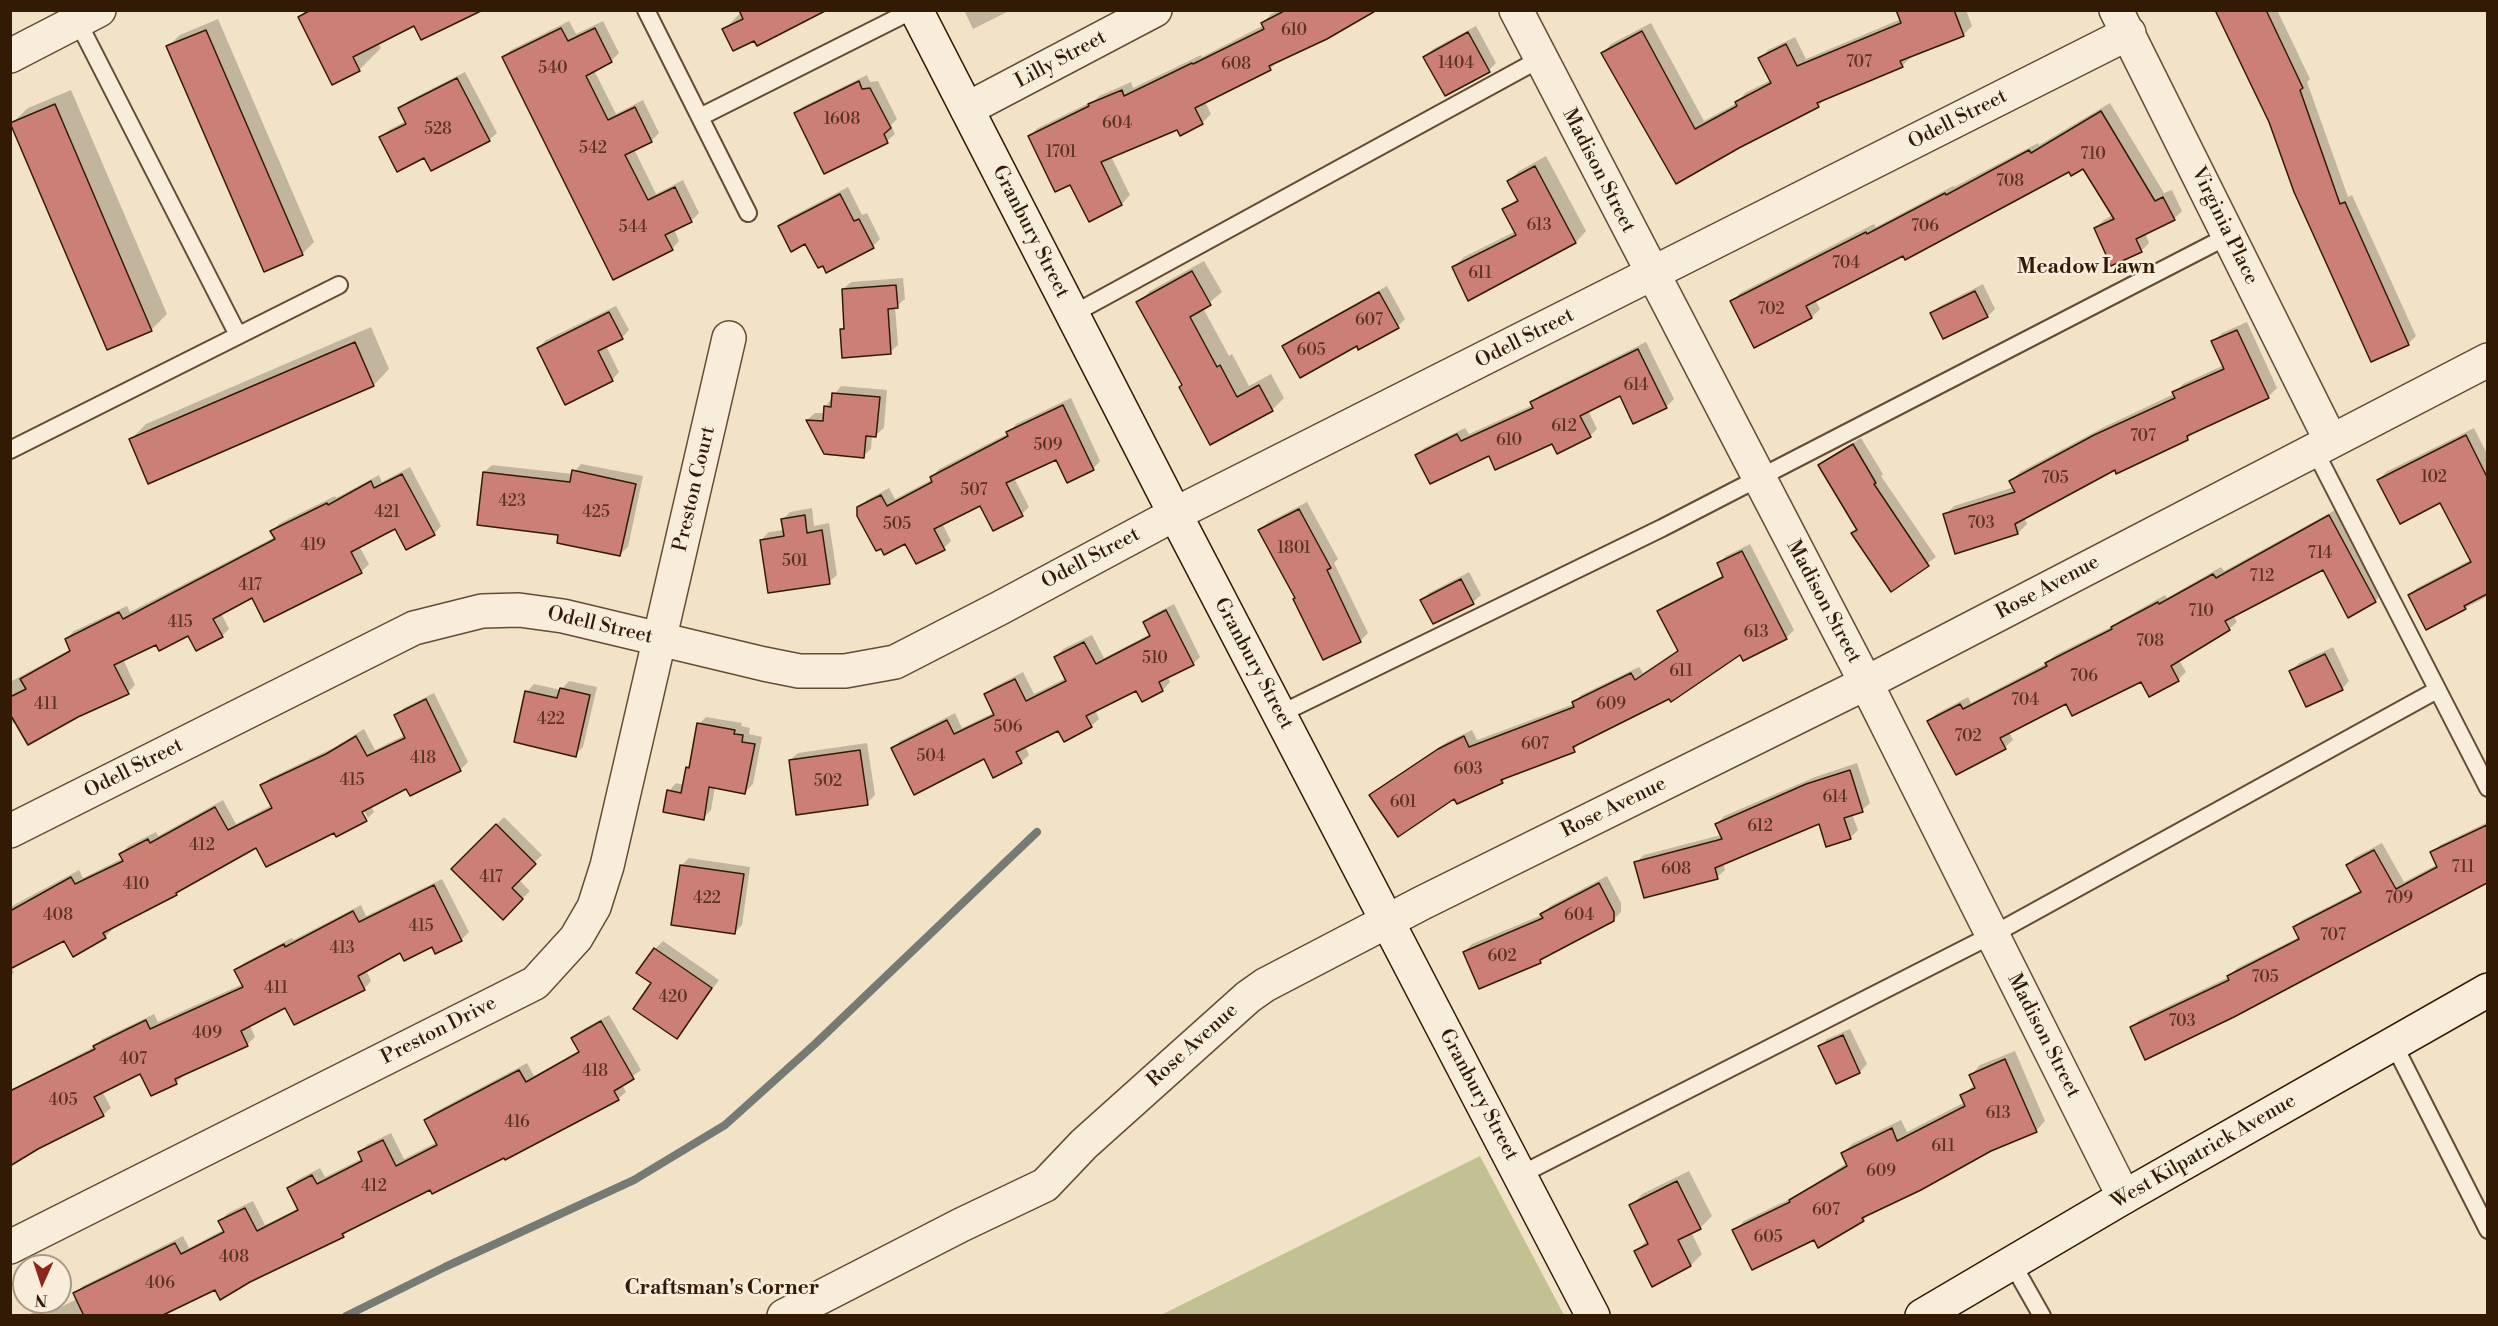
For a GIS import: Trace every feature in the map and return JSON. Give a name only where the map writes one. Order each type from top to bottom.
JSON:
[{"type":"street","name":"Granbury Street","points":[[915,10],[1593,1316]]},
{"type":"street","name":"Lilly Street","points":[[967,109],[1155,10]]},
{"type":"street","name":"Madison Street","points":[[1516,10],[1757,478],[1866,683],[2124,1197]]},
{"type":"street","points":[[10,56],[89,16]]},
{"type":"street","name":"Virginia Place","points":[[2123,22],[2228,236],[2322,445]]},
{"type":"street","name":"Odell Street","points":[[10,831],[414,628],[482,611],[519,610],[563,616],[764,664],[799,670],[845,672],[895,662],[1175,514],[1652,275],[2123,22]]},
{"type":"street","name":"Preston Court","points":[[660,639],[729,338]]},
{"type":"street","name":"Rose Avenue","points":[[784,1316],[961,1225],[1045,1185],[1084,1144],[1248,997],[1265,985],[1387,921],[1866,683],[2487,360]]},
{"type":"street","name":"Preston Drive","points":[[10,1247],[535,983],[576,938],[594,907],[608,866],[626,794],[660,639]]},
{"type":"street","name":"West Kilpatrick Avenue","points":[[1922,1316],[2124,1197],[2487,990]]},
{"type":"lane","points":[[646,10],[748,213]]},
{"type":"lane","points":[[700,117],[915,10]]},
{"type":"lane","points":[[89,16],[238,336]]},
{"type":"lane","points":[[1072,314],[1540,59]]},
{"type":"lane","points":[[1280,714],[1662,528],[2228,236]]},
{"type":"lane","points":[[10,450],[339,285]]},
{"type":"lane","points":[[2322,445],[2437,690],[2487,788]]},
{"type":"lane","points":[[1520,1175],[1992,935],[2437,690]]},
{"type":"lane","points":[[2393,1043],[2487,1230]]},
{"type":"lane","points":[[2012,1263],[2042,1316]]},
{"type":"green space","points":[[1480,1156],[1564,1315],[1161,1315]]},
{"type":"building","points":[[311,10],[483,10],[421,40],[414,26],[353,57],[360,71],[332,85],[298,17]]},
{"type":"building","points":[[739,10],[827,10],[757,46],[754,41],[733,51],[722,29],[743,19]]},
{"type":"building","points":[[1286,10],[1377,10],[1327,39],[1269,66],[1271,70],[1195,108],[1203,124],[1180,136],[1177,130],[1101,162],[1122,205],[1089,222],[1070,185],[1055,192],[1028,136],[1089,106],[1088,104],[1122,90],[1124,96],[1193,64],[1264,29],[1261,23]]},
{"type":"building","points":[[1896,10],[1954,10],[1964,36],[1900,61],[1903,67],[1817,103],[1819,107],[1739,148],[1676,184],[1601,53],[1642,31],[1695,129],[1737,106],[1735,102],[1771,83],[1758,58],[1786,44],[1797,66],[1901,23]]},
{"type":"building","points":[[2215,10],[2266,10],[2303,88],[2300,90],[2340,204],[2345,202],[2409,345],[2371,362],[2294,192],[2269,122]]},
{"type":"building","points":[[561,28],[568,41],[595,28],[612,62],[586,76],[608,120],[635,107],[652,142],[625,155],[648,200],[675,187],[692,222],[665,235],[673,250],[613,280],[502,57]]},
{"type":"building","points":[[206,30],[303,255],[264,272],[166,46]]},
{"type":"building","points":[[1468,32],[1490,72],[1445,96],[1423,57]]},
{"type":"building","points":[[457,78],[490,141],[431,171],[424,158],[397,172],[379,137],[406,124],[398,108]]},
{"type":"building","points":[[859,81],[862,89],[870,88],[891,128],[884,134],[888,143],[824,174],[794,113]]},
{"type":"building","points":[[55,104],[152,331],[107,350],[10,123]]},
{"type":"building","points":[[2101,111],[2155,201],[2163,197],[2175,220],[2136,239],[2142,252],[2111,266],[2094,228],[2114,219],[2083,169],[2071,176],[2069,172],[1905,260],[1903,256],[1806,306],[1812,318],[1754,348],[1730,301],[1945,193],[1946,195],[2029,150],[2031,153]]},
{"type":"building","points":[[1535,166],[1576,243],[1468,301],[1452,267],[1516,235],[1502,209],[1518,201],[1507,181]]},
{"type":"building","points":[[840,194],[854,221],[859,219],[874,248],[826,273],[823,266],[818,268],[805,244],[791,252],[778,226]]},
{"type":"building","points":[[1192,271],[1211,305],[1190,317],[1217,367],[1220,365],[1237,397],[1259,385],[1273,411],[1210,445],[1179,387],[1182,385],[1136,302]]},
{"type":"building","points":[[896,285],[898,308],[888,309],[891,354],[842,358],[840,329],[844,329],[842,289]]},
{"type":"building","points":[[1975,291],[1988,317],[1943,339],[1930,313]]},
{"type":"building","points":[[1379,292],[1399,328],[1358,350],[1357,346],[1300,378],[1282,346]]},
{"type":"building","points":[[609,312],[623,339],[598,351],[613,381],[565,405],[537,348]]},
{"type":"building","points":[[2237,330],[2269,398],[2187,436],[2188,440],[2116,474],[2115,470],[2015,524],[2018,534],[1955,554],[1943,514],[2015,492],[2009,481],[2094,435],[2175,398],[2172,392],[2224,369],[2211,341]]},
{"type":"building","points":[[355,342],[374,386],[148,484],[129,439]]},
{"type":"building","points":[[1638,349],[1667,408],[1633,424],[1620,396],[1580,416],[1591,437],[1557,454],[1552,444],[1495,470],[1489,456],[1430,484],[1415,455],[1457,434],[1461,441],[1533,408],[1530,402]]},
{"type":"building","points":[[832,393],[880,397],[876,437],[866,436],[864,458],[824,454],[806,420],[823,421],[824,406],[831,407]]},
{"type":"building","points":[[1063,405],[1094,470],[1067,483],[1056,460],[1006,483],[1023,516],[993,531],[980,506],[934,529],[945,550],[916,564],[905,544],[884,555],[881,549],[876,551],[857,516],[857,507],[881,495],[887,506],[932,482],[930,477],[1008,436],[1006,432]]},
{"type":"building","points":[[2466,435],[2487,477],[2487,594],[2464,606],[2466,609],[2426,630],[2408,595],[2471,562],[2440,503],[2400,524],[2377,480]]},
{"type":"building","points":[[1853,444],[1876,483],[1874,484],[1929,566],[1891,592],[1851,533],[1857,530],[1818,465]]},
{"type":"building","points":[[572,470],[636,484],[620,556],[557,543],[558,535],[477,525],[483,472],[570,482]]},
{"type":"building","points":[[402,474],[435,535],[406,550],[395,529],[351,552],[362,573],[264,622],[252,598],[213,619],[223,637],[196,651],[188,636],[159,651],[156,645],[114,665],[129,694],[78,717],[28,745],[10,714],[10,697],[26,689],[20,679],[70,651],[65,639],[119,612],[123,619],[275,539],[270,531],[327,503],[328,505],[371,481],[374,488]]},
{"type":"building","points":[[1299,509],[1331,568],[1327,570],[1361,642],[1323,660],[1293,599],[1295,598],[1258,530]]},
{"type":"building","points":[[805,515],[807,533],[822,530],[830,584],[768,593],[760,540],[784,536],[781,519]]},
{"type":"building","points":[[2329,515],[2376,602],[2348,618],[2323,570],[2225,621],[2230,630],[2171,666],[2179,681],[2149,697],[2141,682],[2072,716],[2066,704],[2000,738],[2006,749],[1956,775],[1927,721],[1960,704],[1963,709],[2047,666],[2045,663],[2112,629],[2111,627],[2213,574],[2216,578]]},
{"type":"building","points":[[1742,551],[1787,639],[1743,661],[1740,655],[1671,702],[1669,699],[1573,747],[1575,752],[1501,780],[1503,783],[1457,804],[1454,799],[1398,837],[1369,795],[1438,749],[1464,736],[1469,747],[1574,707],[1572,702],[1631,673],[1635,680],[1678,651],[1657,611],[1723,577],[1717,563]]},
{"type":"building","points":[[1461,579],[1474,604],[1433,624],[1420,600]]},
{"type":"building","points":[[1166,610],[1194,665],[1159,682],[1163,691],[1142,702],[1136,691],[1086,716],[1092,727],[1064,742],[1058,731],[1016,752],[1022,763],[993,778],[984,759],[914,795],[891,748],[947,720],[954,734],[994,715],[984,694],[1015,679],[1026,701],[1066,681],[1054,657],[1084,642],[1096,664],[1150,636],[1143,622]]},
{"type":"building","points":[[2325,654],[2343,690],[2306,707],[2289,671]]},
{"type":"building","points":[[560,688],[590,695],[576,757],[514,742],[525,691],[557,698]]},
{"type":"building","points":[[426,699],[461,771],[410,796],[406,789],[362,812],[367,821],[336,837],[334,833],[266,867],[256,848],[176,893],[177,895],[103,933],[106,938],[73,957],[64,941],[10,969],[10,911],[71,877],[75,884],[123,861],[119,854],[148,839],[150,843],[215,807],[228,830],[272,808],[260,785],[326,754],[356,736],[367,756],[405,738],[394,715]]},
{"type":"building","points":[[697,723],[735,730],[734,734],[743,735],[742,742],[755,744],[745,794],[709,787],[704,820],[663,812],[667,790],[681,793],[686,767],[689,768]]},
{"type":"building","points":[[860,750],[868,805],[796,815],[789,760]]},
{"type":"building","points":[[1850,770],[1863,812],[1844,818],[1851,839],[1826,847],[1819,824],[1715,868],[1718,879],[1644,898],[1634,862],[1722,839],[1715,824],[1806,784]]},
{"type":"building","points":[[496,824],[536,864],[512,888],[523,899],[503,920],[451,869]]},
{"type":"building","points":[[2487,825],[2487,883],[2234,1017],[2145,1060],[2130,1027],[2229,980],[2227,976],[2299,939],[2293,927],[2361,892],[2346,865],[2374,850],[2396,889],[2437,867],[2430,852]]},
{"type":"building","points":[[680,865],[744,874],[735,934],[671,925]]},
{"type":"building","points":[[1599,883],[1614,912],[1614,921],[1540,960],[1541,963],[1479,989],[1463,952],[1543,918],[1540,914]]},
{"type":"building","points":[[434,885],[462,941],[435,954],[432,947],[404,961],[400,953],[358,976],[365,990],[294,1025],[285,1008],[241,1031],[248,1046],[175,1079],[177,1084],[151,1096],[140,1074],[94,1097],[104,1116],[38,1149],[10,1166],[10,1091],[95,1049],[93,1046],[146,1020],[150,1029],[243,987],[234,970],[284,944],[285,947],[353,911],[359,922]]},
{"type":"building","points":[[654,948],[712,988],[677,1039],[633,1009],[651,983],[636,973]]},
{"type":"building","points":[[601,1021],[634,1079],[614,1091],[619,1100],[505,1160],[504,1158],[432,1194],[430,1190],[342,1234],[344,1237],[250,1282],[220,1300],[215,1290],[161,1316],[84,1316],[73,1293],[175,1243],[181,1254],[224,1232],[218,1221],[245,1208],[257,1231],[298,1210],[287,1188],[312,1175],[317,1184],[362,1161],[358,1152],[383,1140],[396,1166],[437,1145],[424,1120],[519,1070],[526,1082],[579,1052],[571,1038]]},
{"type":"building","points":[[1843,1035],[1860,1073],[1836,1084],[1818,1046]]},
{"type":"building","points":[[2005,1059],[2037,1132],[1991,1151],[1921,1190],[1862,1218],[1864,1221],[1818,1248],[1814,1240],[1752,1270],[1732,1230],[1790,1202],[1789,1200],[1847,1166],[1841,1153],[1892,1128],[1897,1141],[1965,1106],[1960,1095],[1975,1088],[1969,1075]]},
{"type":"building","points":[[1677,1181],[1701,1229],[1678,1240],[1691,1266],[1652,1287],[1634,1251],[1648,1244],[1629,1205]]},
{"type":"waterway","points":[[346,1316],[445,1267],[634,1180],[725,1125],[815,1044],[1037,832]]},
{"type":"district","name":"Meadow Lawn","points":[[2086,268]]},
{"type":"district","name":"Craftsman's Corner","points":[[722,1289]]}]
